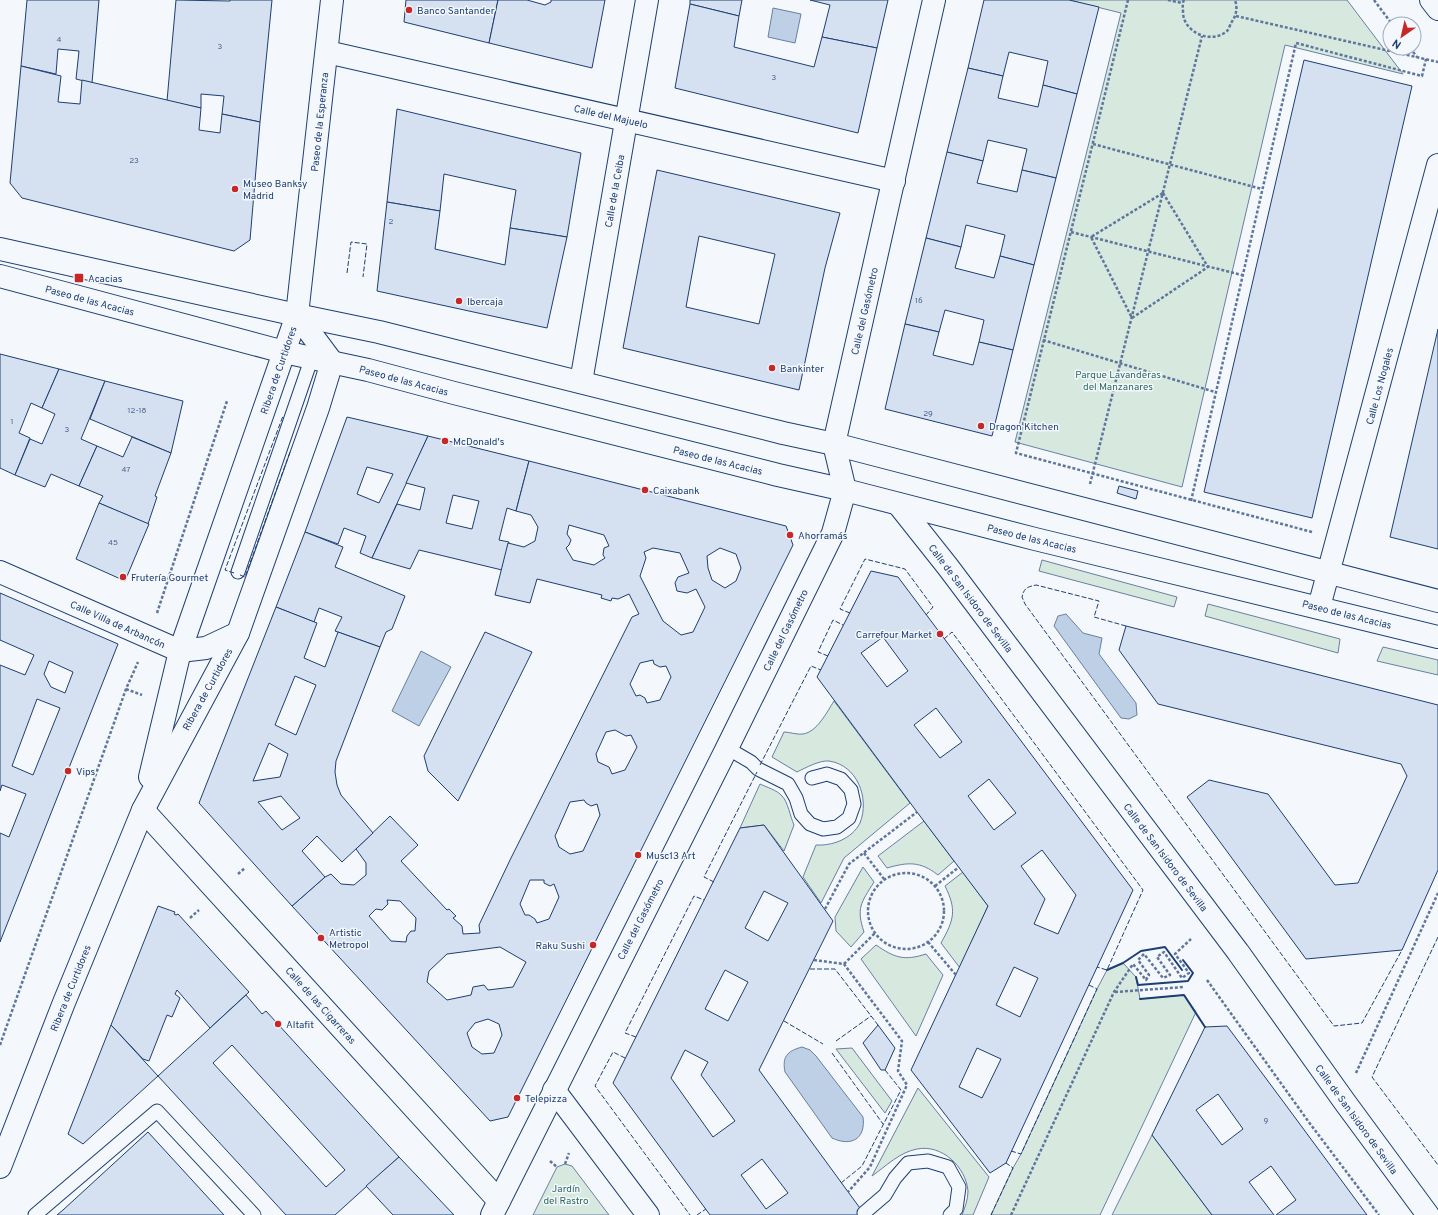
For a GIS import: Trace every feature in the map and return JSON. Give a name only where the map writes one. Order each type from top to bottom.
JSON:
[{"type":"street","name":"Paseo de la Esperanza","points":[[297,315],[332,0]]},
{"type":"street","name":"Calle de la Ceiba","points":[[581,382],[647,0]]},
{"type":"street","name":"Calle del Gasómetro","points":[[495,1208],[727,748],[833,533],[845,490],[834,444],[934,0]]},
{"type":"street","points":[[1431,0],[1438,9]]},
{"type":"street","name":"Calle del Majuelo","points":[[327,52],[894,181]]},
{"type":"street","name":"Calle Los Nogales","points":[[1319,607],[1438,165]]},
{"type":"street","points":[[0,249],[379,332],[782,433],[834,444],[1438,601]]},
{"type":"street","name":"Paseo de las Acacias","points":[[0,276],[284,352],[322,359],[1034,539],[1438,636]]},
{"type":"street","name":"Ribera de Curtidores","points":[[143,810],[180,651],[297,315]]},
{"type":"street","name":"Ribera de Curtidores","points":[[0,1167],[63,1005],[143,810],[238,633],[318,408],[322,359],[297,315]]},
{"type":"street","name":"Calle de San Isidoro de Sevilla","points":[[898,504],[953,573],[1238,952],[1344,1101],[1428,1215]]},
{"type":"street","name":"Calle Villa de Arbancón","points":[[0,572],[180,651]]},
{"type":"street","points":[[180,651],[206,648],[238,633]]},
{"type":"street","name":"Calle de las Cigarreras","points":[[143,810],[495,1208]]},
{"type":"street","points":[[554,1090],[648,1215]]},
{"type":"lane","points":[[238,572],[322,359]]},
{"type":"lane","points":[[727,748],[751,762],[758,769],[788,784],[796,798],[801,814],[810,824],[823,829],[837,828],[849,818],[854,804],[851,790],[841,779],[834,776],[827,774],[812,778]]},
{"type":"lane","points":[[36,1215],[157,1111],[254,1215]]},
{"type":"lane","points":[[864,1213],[885,1195],[895,1178],[908,1163],[928,1161],[948,1167],[959,1186],[956,1209],[950,1215]]},
{"type":"path","points":[[1128,0],[1016,453],[1093,475],[1313,532]]},
{"type":"path","points":[[1168,0],[1183,2],[1183,17],[1190,29],[1202,36],[1215,36],[1227,31],[1236,16],[1235,0]]},
{"type":"path","points":[[1374,0],[1386,16]]},
{"type":"path","points":[[1236,16],[1438,62]]},
{"type":"path","points":[[1084,509],[1202,36]]},
{"type":"path","points":[[1191,501],[1296,42],[1422,76],[1426,59]]},
{"type":"path","points":[[1093,144],[1262,189]]},
{"type":"path","points":[[1091,237],[1163,193]]},
{"type":"path","points":[[1163,193],[1208,267]]},
{"type":"path","points":[[1071,232],[1242,275]]},
{"type":"path","points":[[1091,237],[1132,318]]},
{"type":"path","points":[[1132,318],[1208,267]]},
{"type":"path","points":[[1043,340],[1215,392]]},
{"type":"path","points":[[155,617],[227,401]]},
{"type":"path","points":[[0,1045],[126,689],[139,660]]},
{"type":"path","points":[[825,909],[849,864],[917,812]]},
{"type":"path","points":[[864,853],[884,879]]},
{"type":"path","points":[[935,886],[959,867]]},
{"type":"path","points":[[906,872],[927,878],[935,886],[942,897],[944,909],[942,922],[937,933],[928,942],[917,947],[905,949],[894,947],[875,933],[870,922],[868,910],[870,898],[876,887],[884,879],[895,874],[906,872]]},
{"type":"path","points":[[1344,1101],[1438,893]]},
{"type":"path","points":[[844,964],[875,933]]},
{"type":"path","points":[[1011,1215],[1114,992],[1133,964],[1146,980],[1149,975],[1138,960],[1144,954],[1163,978],[1170,975],[1157,957],[1164,952],[1182,978],[1189,973],[1175,954],[1191,939]]},
{"type":"path","points":[[928,942],[956,975]]},
{"type":"path","points":[[814,960],[844,964],[902,1041],[898,1071],[907,1085],[870,1167],[848,1192]]},
{"type":"path","points":[[1207,980],[1308,1121],[1379,1215]]},
{"type":"path","points":[[1114,992],[1184,987]]},
{"type":"green space","name":"Parque Lavanderas del Manzanares","points":[[1069,0],[1347,0],[1382,46],[1382,56],[1389,56],[1403,74],[1285,45],[1182,487],[1015,442],[1121,13]]},
{"type":"green space","points":[[1042,560],[1177,597],[1174,607],[1039,571]]},
{"type":"green space","points":[[1208,604],[1340,639],[1338,653],[1205,616]]},
{"type":"green space","points":[[1383,647],[1438,660],[1438,675],[1377,661]]},
{"type":"green space","points":[[834,701],[910,803],[844,858],[821,903],[803,877],[816,845],[835,843],[847,837],[860,823],[863,813],[863,803],[859,784],[847,769],[839,764],[825,761],[797,772],[772,757],[784,732],[801,734],[813,730],[825,716]]},
{"type":"green space","points":[[760,784],[780,794],[787,805],[794,825],[784,851],[764,825],[740,828]]},
{"type":"green space","points":[[924,821],[954,861],[938,875],[932,870],[914,864],[887,868],[878,856]]},
{"type":"green space","points":[[863,867],[874,882],[863,901],[860,911],[864,932],[851,947],[836,931],[835,917]]},
{"type":"green space","points":[[963,872],[988,906],[960,968],[941,943],[949,928],[952,915],[951,902],[945,886]]},
{"type":"green space","points":[[876,945],[889,953],[900,957],[906,958],[926,954],[943,975],[916,1036],[861,959]]},
{"type":"green space","points":[[1123,963],[1136,977],[1140,999],[1184,995],[1196,1012],[1100,1215],[991,1215],[1021,1154],[1097,989],[1107,970]]},
{"type":"green space","points":[[852,1048],[892,1101],[885,1113],[836,1049]]},
{"type":"green space","points":[[918,1088],[989,1177],[973,1215],[962,1215],[967,1200],[968,1191],[963,1174],[951,1159],[935,1150],[926,1148],[905,1153],[872,1176]]},
{"type":"green space","points":[[1152,1135],[1212,1215],[1112,1215]]},
{"type":"green space","name":"Jardín del Rastro","points":[[565,1164],[572,1166],[609,1215],[533,1215],[557,1167]]},
{"type":"water","points":[[773,8],[801,14],[795,43],[768,37]]},
{"type":"water","points":[[1066,614],[1083,633],[1102,638],[1099,654],[1136,703],[1137,715],[1129,719],[1121,718],[1054,626],[1058,616]]},
{"type":"water","points":[[421,651],[451,667],[419,726],[392,711]]},
{"type":"water","points":[[802,1047],[810,1050],[816,1056],[863,1117],[862,1131],[860,1136],[856,1139],[845,1142],[832,1138],[785,1072],[784,1062],[787,1055],[793,1050]]},
{"type":"building","points":[[27,0],[99,0],[92,83],[76,79],[79,51],[58,49],[56,74],[21,66]]},
{"type":"building","points":[[176,0],[272,0],[260,122],[222,114],[224,96],[201,94],[201,108],[167,101]]},
{"type":"building","points":[[406,0],[498,0],[489,43],[404,22]]},
{"type":"building","points":[[498,0],[527,0],[545,5],[551,2],[551,0],[605,0],[592,68],[489,43]]},
{"type":"building","points":[[690,0],[742,0],[739,16],[690,4]]},
{"type":"building","points":[[810,0],[888,0],[877,48],[822,37],[830,5]]},
{"type":"building","points":[[984,0],[1069,0],[1099,7],[1077,94],[1043,85],[1048,61],[1009,52],[1003,76],[968,68]]},
{"type":"building","points":[[690,4],[739,16],[734,47],[814,67],[822,37],[877,48],[858,133],[675,88]]},
{"type":"building","points":[[1304,60],[1412,86],[1312,518],[1204,492]]},
{"type":"building","points":[[21,66],[61,76],[58,102],[80,104],[82,80],[201,108],[199,130],[220,133],[222,114],[260,122],[250,240],[234,251],[22,198],[10,183]]},
{"type":"building","points":[[968,68],[1003,76],[998,98],[1038,107],[1043,85],[1077,94],[1056,178],[1022,170],[1027,149],[988,140],[983,161],[947,152]]},
{"type":"building","points":[[397,109],[581,153],[567,237],[510,228],[516,190],[444,174],[440,211],[387,202]]},
{"type":"building","points":[[947,152],[983,161],[977,183],[1017,192],[1022,170],[1056,178],[1034,265],[1000,256],[1005,235],[966,225],[961,247],[926,238]]},
{"type":"building","points":[[657,170],[840,213],[825,268],[799,390],[623,348]],"holes":[[[699,236],[775,254],[759,324],[686,307]]]},
{"type":"building","points":[[387,202],[440,211],[435,249],[505,265],[510,228],[567,237],[547,328],[377,291]]},
{"type":"building","points":[[926,238],[961,247],[955,268],[994,278],[1000,256],[1034,265],[1013,350],[979,342],[984,320],[945,310],[939,332],[905,324]]},
{"type":"building","points":[[905,324],[939,332],[933,355],[973,365],[979,342],[1013,350],[992,436],[885,409]]},
{"type":"building","points":[[1438,329],[1438,549],[1390,537]]},
{"type":"building","points":[[0,354],[59,369],[42,408],[31,403],[19,433],[30,438],[15,475],[0,468]]},
{"type":"building","points":[[59,369],[105,381],[81,439],[97,446],[79,486],[51,474],[45,487],[15,475],[30,439],[42,444],[55,414],[42,408]]},
{"type":"building","points":[[105,381],[183,401],[171,453],[90,419]]},
{"type":"building","points":[[347,417],[428,436],[372,558],[360,553],[366,536],[344,528],[338,544],[305,532]],"holes":[[[367,467],[393,474],[379,503],[357,494]]]},
{"type":"building","points":[[428,436],[529,461],[516,511],[507,508],[499,540],[509,542],[502,570],[419,550],[410,569],[372,558],[397,504],[420,510],[425,488],[406,483]],"holes":[[[453,495],[479,501],[472,529],[446,523]]]},
{"type":"building","points":[[132,437],[171,453],[155,496],[157,497],[148,524],[99,503],[103,496],[79,486],[97,446],[123,457]]},
{"type":"building","points":[[529,461],[786,526],[793,545],[508,1117],[490,1121],[292,906],[325,877],[331,874],[341,884],[354,885],[366,875],[366,863],[356,849],[390,816],[418,845],[401,861],[447,910],[449,909],[456,916],[453,918],[462,926],[463,934],[480,933],[479,925],[511,858],[632,617],[639,614],[629,594],[618,599],[612,598],[611,601],[601,598],[602,595],[537,579],[530,603],[495,595],[508,543],[524,547],[535,541],[538,527],[531,515],[516,511]],"holes":[[[569,525],[604,535],[609,546],[604,548],[603,555],[605,558],[594,565],[573,560],[566,548],[571,540],[567,534]],[[653,548],[680,553],[689,573],[678,577],[675,583],[677,591],[687,593],[696,589],[705,607],[693,632],[681,635],[663,621],[640,576],[646,558],[644,552]],[[720,548],[736,554],[741,568],[736,581],[725,588],[712,580],[708,568],[707,556]],[[653,660],[654,664],[660,667],[666,666],[671,677],[660,700],[647,703],[645,698],[640,695],[636,696],[630,684],[640,663]],[[615,730],[626,736],[631,735],[637,747],[625,770],[612,774],[609,767],[598,762],[596,754],[606,732]],[[584,800],[591,806],[597,804],[600,815],[583,851],[570,854],[559,847],[555,836],[570,802]],[[530,880],[544,880],[544,883],[550,886],[554,884],[559,897],[549,919],[537,923],[535,919],[529,915],[525,915],[520,904]],[[387,900],[400,901],[416,918],[415,931],[411,931],[407,936],[406,942],[391,941],[369,916],[376,909],[382,910],[388,904]],[[500,947],[526,962],[513,987],[488,990],[484,985],[473,987],[471,995],[447,1000],[427,982],[429,971],[447,954]],[[488,1019],[499,1024],[502,1035],[494,1053],[482,1054],[472,1047],[467,1033],[475,1023]]]},
{"type":"building","points":[[1119,486],[1138,491],[1136,499],[1117,493]]},
{"type":"building","points":[[99,503],[149,524],[125,581],[76,559]]},
{"type":"building","points":[[305,532],[343,547],[335,567],[405,596],[392,629],[386,632],[380,647],[335,631],[342,617],[319,608],[314,622],[276,607]]},
{"type":"building","points":[[871,571],[898,577],[1133,890],[1006,1163],[990,1173],[911,1070],[988,906],[817,677]],"holes":[[[883,637],[908,671],[887,687],[861,653]],[[936,708],[962,742],[940,758],[914,725]],[[989,779],[1016,813],[994,830],[968,796]],[[1042,850],[1076,895],[1058,934],[1034,924],[1045,899],[1021,866]],[[1014,967],[1038,978],[1020,1017],[996,1005]],[[977,1048],[1001,1059],[982,1098],[959,1087]]]},
{"type":"building","points":[[0,593],[118,644],[0,942],[0,833],[9,837],[26,794],[2,785],[0,791],[0,665],[25,675],[34,655],[0,640]],"holes":[[[49,661],[73,672],[65,693],[51,687],[44,674]],[[37,699],[60,708],[33,775],[12,766]]]},
{"type":"building","points":[[276,607],[317,623],[304,658],[325,667],[338,632],[380,647],[336,761],[335,772],[337,785],[341,795],[373,833],[342,862],[317,836],[302,851],[325,877],[292,906],[199,803]],"holes":[[[295,676],[316,685],[296,735],[275,725]],[[269,743],[288,754],[280,777],[253,781]],[[281,796],[300,818],[282,830],[258,802]]]},
{"type":"building","points":[[1126,626],[1438,705],[1438,870],[1402,950],[1306,959],[1187,797],[1209,780],[1268,794],[1335,885],[1358,883],[1407,776],[1401,764],[1158,704],[1119,650]]},
{"type":"building","points":[[485,632],[532,652],[458,801],[428,771],[424,756]]},
{"type":"building","points":[[764,825],[833,921],[759,1070],[865,1215],[710,1215],[613,1083],[740,828]],"holes":[[[764,891],[788,903],[768,941],[745,928]],[[725,970],[748,982],[728,1021],[705,1009]],[[685,1050],[708,1062],[701,1075],[735,1121],[713,1137],[671,1078]],[[762,1159],[788,1193],[766,1209],[741,1175]]]},
{"type":"building","points":[[158,906],[175,912],[174,914],[176,915],[178,914],[249,992],[210,1028],[177,990],[175,994],[180,998],[172,1017],[167,1015],[149,1061],[143,1059],[111,1025]]},
{"type":"building","points":[[246,995],[262,1014],[266,1011],[399,1157],[335,1215],[286,1215],[158,1076]],"holes":[[[232,1045],[345,1170],[326,1187],[213,1063]]]},
{"type":"building","points":[[111,1025],[158,1076],[83,1144],[68,1134]]},
{"type":"building","points":[[878,1025],[895,1048],[885,1070],[881,1070],[863,1043]]},
{"type":"building","points":[[1227,1026],[1367,1215],[1276,1215],[1296,1200],[1271,1166],[1249,1182],[1274,1215],[1212,1215],[1152,1135],[1205,1027]],"holes":[[[1218,1094],[1243,1129],[1222,1145],[1196,1110]]]},
{"type":"building","points":[[148,1132],[224,1215],[57,1215],[63,1210]]},
{"type":"building","points":[[399,1157],[454,1215],[393,1215],[366,1186]]},
{"type":"fence","points":[[347,273],[351,242],[367,244],[363,277]]},
{"type":"fence","points":[[234,573],[225,570],[283,416]]},
{"type":"fence","points":[[240,575],[245,577],[290,452]]},
{"type":"fence","points":[[850,613],[840,609],[865,559],[905,569],[933,607],[926,615]]},
{"type":"fence","points":[[1126,626],[1094,617],[1099,601],[1036,585],[1026,588],[1022,597],[1025,604],[1334,1026],[1362,1023],[1402,950]]},
{"type":"fence","points":[[828,656],[818,652],[833,620],[843,625]]},
{"type":"fence","points":[[944,639],[952,632],[1143,890],[1107,970],[1097,967]]},
{"type":"fence","points":[[760,765],[811,666],[821,670]]},
{"type":"fence","points":[[714,882],[704,877],[757,772]]},
{"type":"fence","points":[[636,1037],[625,1033],[694,896],[704,900]]},
{"type":"fence","points":[[1438,937],[1372,1077],[1438,1165]]},
{"type":"fence","points":[[810,969],[835,969],[878,1025]]},
{"type":"fence","points":[[1011,1151],[1021,1154],[1097,989],[1089,985]]},
{"type":"fence","points":[[836,1041],[871,1016]]},
{"type":"fence","points":[[784,1021],[823,1044]]},
{"type":"fence","points":[[625,1058],[613,1052],[595,1086],[690,1215]]},
{"type":"fence","points":[[832,1053],[883,1124]]},
{"type":"fence","points":[[841,1183],[862,1166],[901,1090],[885,1070]]},
{"type":"fence","points":[[991,1215],[1013,1168],[1006,1163]]},
{"type":"fence","points":[[697,1215],[706,1209]]},
{"type":"wall","points":[[1107,970],[1123,963],[1141,951],[1165,947],[1182,970]]},
{"type":"wall","points":[[1136,977],[1138,985],[1188,981],[1193,973],[1183,960]]},
{"type":"wall","points":[[1140,999],[1184,995],[1205,1027]]},
{"type":"place","name":"Banco Santander","points":[[409,10]]},
{"type":"place","name":"Museo Banksy Madrid","points":[[235,189]]},
{"type":"place","name":"Acacias","points":[[79,278]]},
{"type":"place","name":"Ibercaja","points":[[459,301]]},
{"type":"place","name":"Bankinter","points":[[772,368]]},
{"type":"place","name":"Dragon Kitchen","points":[[981,426]]},
{"type":"place","name":"McDonald's","points":[[445,441]]},
{"type":"place","name":"Caixabank","points":[[645,490]]},
{"type":"place","name":"Ahorramás","points":[[790,535]]},
{"type":"place","name":"Frutería Gourmet","points":[[123,577]]},
{"type":"place","name":"Carrefour Market","points":[[940,634]]},
{"type":"place","name":"Vips","points":[[68,771]]},
{"type":"place","name":"Musc13 Art","points":[[638,855]]},
{"type":"place","name":"Artistic Metropol","points":[[321,938]]},
{"type":"place","name":"Raku Sushi","points":[[593,945]]},
{"type":"place","name":"Altafit","points":[[278,1024]]},
{"type":"place","name":"Telepizza","points":[[517,1098]]}]
